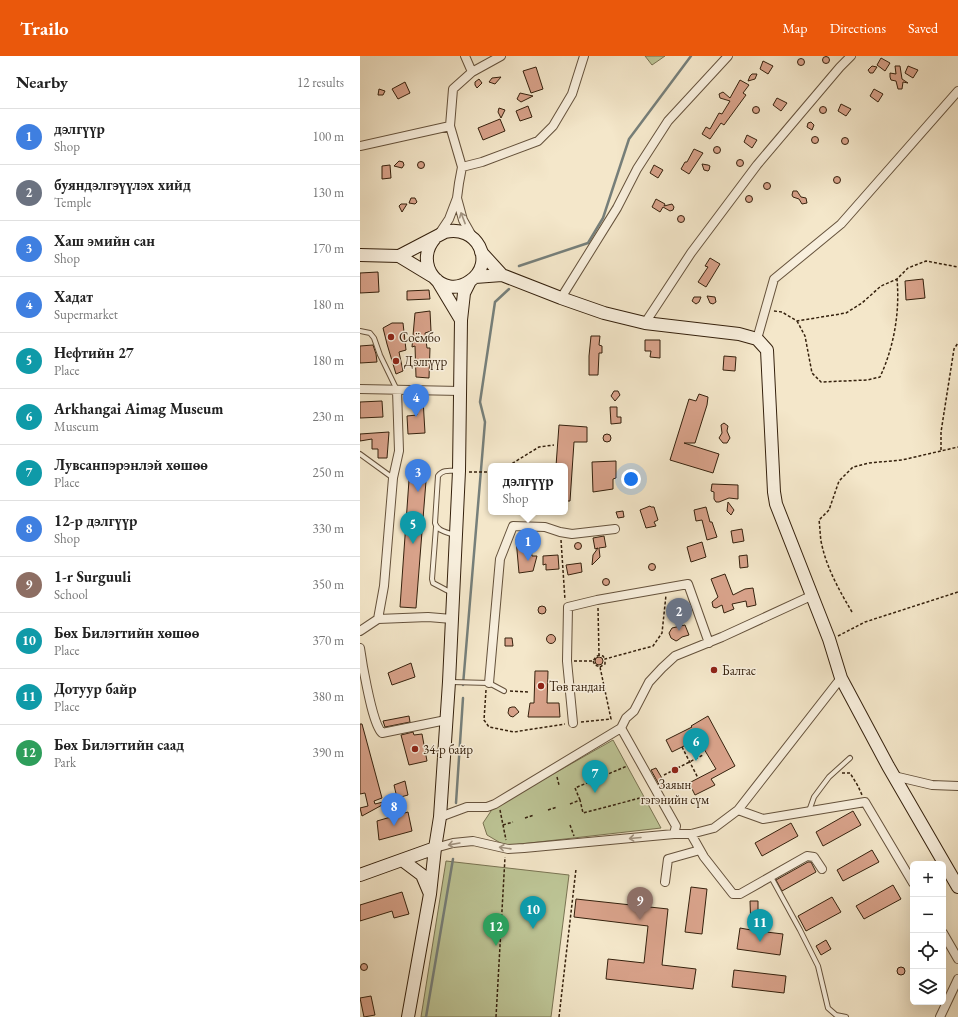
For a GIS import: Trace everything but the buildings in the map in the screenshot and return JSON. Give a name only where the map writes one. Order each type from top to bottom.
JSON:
[{"type":"street","points":[[465,56],[472,72]]},
{"type":"street","points":[[501,56],[472,72],[453,89],[450,126],[462,167],[457,198],[449,218],[428,248],[426,260],[429,271],[442,284],[460,286],[472,279],[502,275]]},
{"type":"street","points":[[462,167],[482,162],[538,141],[553,126],[572,94],[584,56]]},
{"type":"street","points":[[561,298],[617,208],[637,168],[668,121],[728,56]]},
{"type":"street","points":[[645,322],[691,253],[757,165],[840,66],[851,56]]},
{"type":"street","points":[[757,339],[774,279],[841,224],[958,91]]},
{"type":"street","points":[[360,146],[450,126]]},
{"type":"street","points":[[408,1017],[430,894],[440,817],[446,720],[453,682],[452,619],[459,471],[461,320],[464,293],[480,268],[482,257],[480,246],[463,220],[457,198]]},
{"type":"street","points":[[360,255],[399,256],[451,230],[457,230],[473,237]]},
{"type":"street","points":[[481,252],[502,275],[604,313],[645,322],[740,334],[757,339],[767,350],[774,492],[776,504],[829,640],[841,678],[894,776],[958,887]]},
{"type":"street","points":[[399,256],[435,278],[461,320]]},
{"type":"street","points":[[360,389],[460,391]]},
{"type":"street","points":[[378,620],[384,586],[393,478],[399,450],[397,390]]},
{"type":"street","points":[[488,683],[500,559],[513,526],[545,526],[560,532],[572,534],[615,529]]},
{"type":"street","points":[[573,723],[567,661],[568,607],[597,600],[688,584],[709,643]]},
{"type":"street","points":[[440,817],[466,807],[487,808],[621,728],[626,718],[634,711],[649,682],[675,656],[709,643],[811,596]]},
{"type":"street","points":[[360,631],[378,620],[428,617],[452,619]]},
{"type":"street","points":[[360,648],[361,668],[379,730],[382,733],[446,720]]},
{"type":"street","points":[[360,875],[453,843],[473,841],[508,849],[674,834],[690,834],[714,828],[738,810],[841,678]]},
{"type":"street","points":[[621,728],[676,826],[674,834]]},
{"type":"street","points":[[894,776],[932,785],[958,786]]},
{"type":"street","points":[[738,810],[763,819],[865,802],[910,878]]},
{"type":"street","points":[[690,834],[733,894],[740,894],[807,856],[814,857],[822,869]]},
{"type":"street","points":[[665,882],[668,859],[700,850]]},
{"type":"street","points":[[402,860],[422,875],[430,894]]},
{"type":"street","points":[[946,939],[958,959]]},
{"type":"street","points":[[940,1017],[958,979]]},
{"type":"lane","points":[[360,331],[370,333],[374,338],[380,355],[397,390]]},
{"type":"lane","points":[[360,454],[393,478]]},
{"type":"lane","points":[[453,594],[433,583],[432,579],[438,476],[445,470],[459,471]]},
{"type":"lane","points":[[436,527],[456,535]]},
{"type":"lane","points":[[453,682],[488,683],[504,691]]},
{"type":"lane","points":[[809,812],[814,797],[832,774],[850,758]]},
{"type":"lane","points":[[771,877],[818,966],[828,1008],[836,1015],[846,1017]]},
{"type":"path","points":[[797,321],[846,313],[862,303],[881,286],[897,279],[908,268],[926,261],[958,267]]},
{"type":"path","points":[[766,310],[782,312],[797,321],[805,336],[812,373],[821,382],[867,380],[880,376],[887,362],[895,329],[898,296],[897,279]]},
{"type":"path","points":[[941,450],[941,432],[954,349],[958,343]]},
{"type":"path","points":[[513,463],[539,447],[554,445]]},
{"type":"path","points":[[852,612],[838,589],[821,541],[819,520],[829,510],[839,481],[853,467],[902,460],[958,447]]},
{"type":"path","points":[[474,472],[488,473]]},
{"type":"path","points":[[560,532],[565,603],[568,607]]},
{"type":"path","points":[[605,659],[653,646],[662,633],[667,588]]},
{"type":"path","points":[[834,638],[865,622],[958,592]]},
{"type":"path","points":[[594,661],[599,655],[597,600]]},
{"type":"path","points":[[599,655],[603,656],[605,659]]},
{"type":"path","points":[[600,667],[605,664],[605,659]]},
{"type":"path","points":[[567,661],[594,661]]},
{"type":"path","points":[[594,661],[595,665],[600,667]]},
{"type":"path","points":[[488,683],[484,720],[489,727],[514,732],[611,719],[600,667]]},
{"type":"path","points":[[504,691],[528,692]]},
{"type":"path","points":[[682,747],[698,778]]},
{"type":"path","points":[[664,775],[703,755]]},
{"type":"path","points":[[627,766],[575,788],[583,813],[644,797]]},
{"type":"path","points":[[832,774],[850,773],[865,802]]},
{"type":"path","points":[[570,804],[580,800]]},
{"type":"path","points":[[496,1017],[504,860],[508,849],[504,826],[497,802]]},
{"type":"path","points":[[548,810],[557,807]]},
{"type":"path","points":[[525,818],[534,815]]},
{"type":"path","points":[[504,826],[513,822]]},
{"type":"path","points":[[570,825],[576,843]]},
{"type":"path","points":[[559,1017],[576,869]]},
{"type":"green space","points":[[645,56],[665,56],[652,65]]},
{"type":"green space","points":[[613,740],[661,828],[512,845],[509,848],[487,835],[483,823],[497,802],[504,802]]},
{"type":"green space","points":[[446,861],[569,875],[551,1017],[421,1017]]},
{"type":"waterway","points":[[519,266],[588,243],[603,218],[629,139],[691,56]]},
{"type":"waterway","points":[[463,685],[485,422],[480,402],[495,302],[509,289]]},
{"type":"waterway","points":[[456,803],[463,698]]},
{"type":"waterway","points":[[426,1017],[453,859]]},
{"type":"place","name":"Соёмбо","points":[[391,337]]},
{"type":"place","name":"Дэлгүүр","points":[[396,361]]},
{"type":"place","name":"Хадат","points":[[416,417]]},
{"type":"place","name":"Хаш эмийн сан","points":[[418,492]]},
{"type":"place","name":"Нефтийн 27","points":[[413,544]]},
{"type":"place","name":"дэлгүүр","points":[[528,561]]},
{"type":"place","name":"буяндэлгэүүлэх хийд","points":[[679,631]]},
{"type":"place","name":"Балгас","points":[[714,670]]},
{"type":"place","name":"Төв гандан","points":[[541,686]]},
{"type":"place","name":"34-р байр","points":[[415,749]]},
{"type":"place","name":"Arkhangai Aimag Museum","points":[[696,761]]},
{"type":"place","name":"Заяын гэгэнийн сүм","points":[[675,770]]},
{"type":"place","name":"Лувсанпэрэнлэй хөшөө","points":[[595,793]]},
{"type":"place","name":"12-р дэлгүүр","points":[[394,826]]},
{"type":"place","name":"1-r Surguuli","points":[[640,920]]},
{"type":"place","name":"Бөх Билэгтийн хөшөө","points":[[533,929]]},
{"type":"place","name":"Дотуур байр","points":[[760,942]]},
{"type":"place","name":"Бөх Билэгтийн саад","points":[[496,946]]}]
